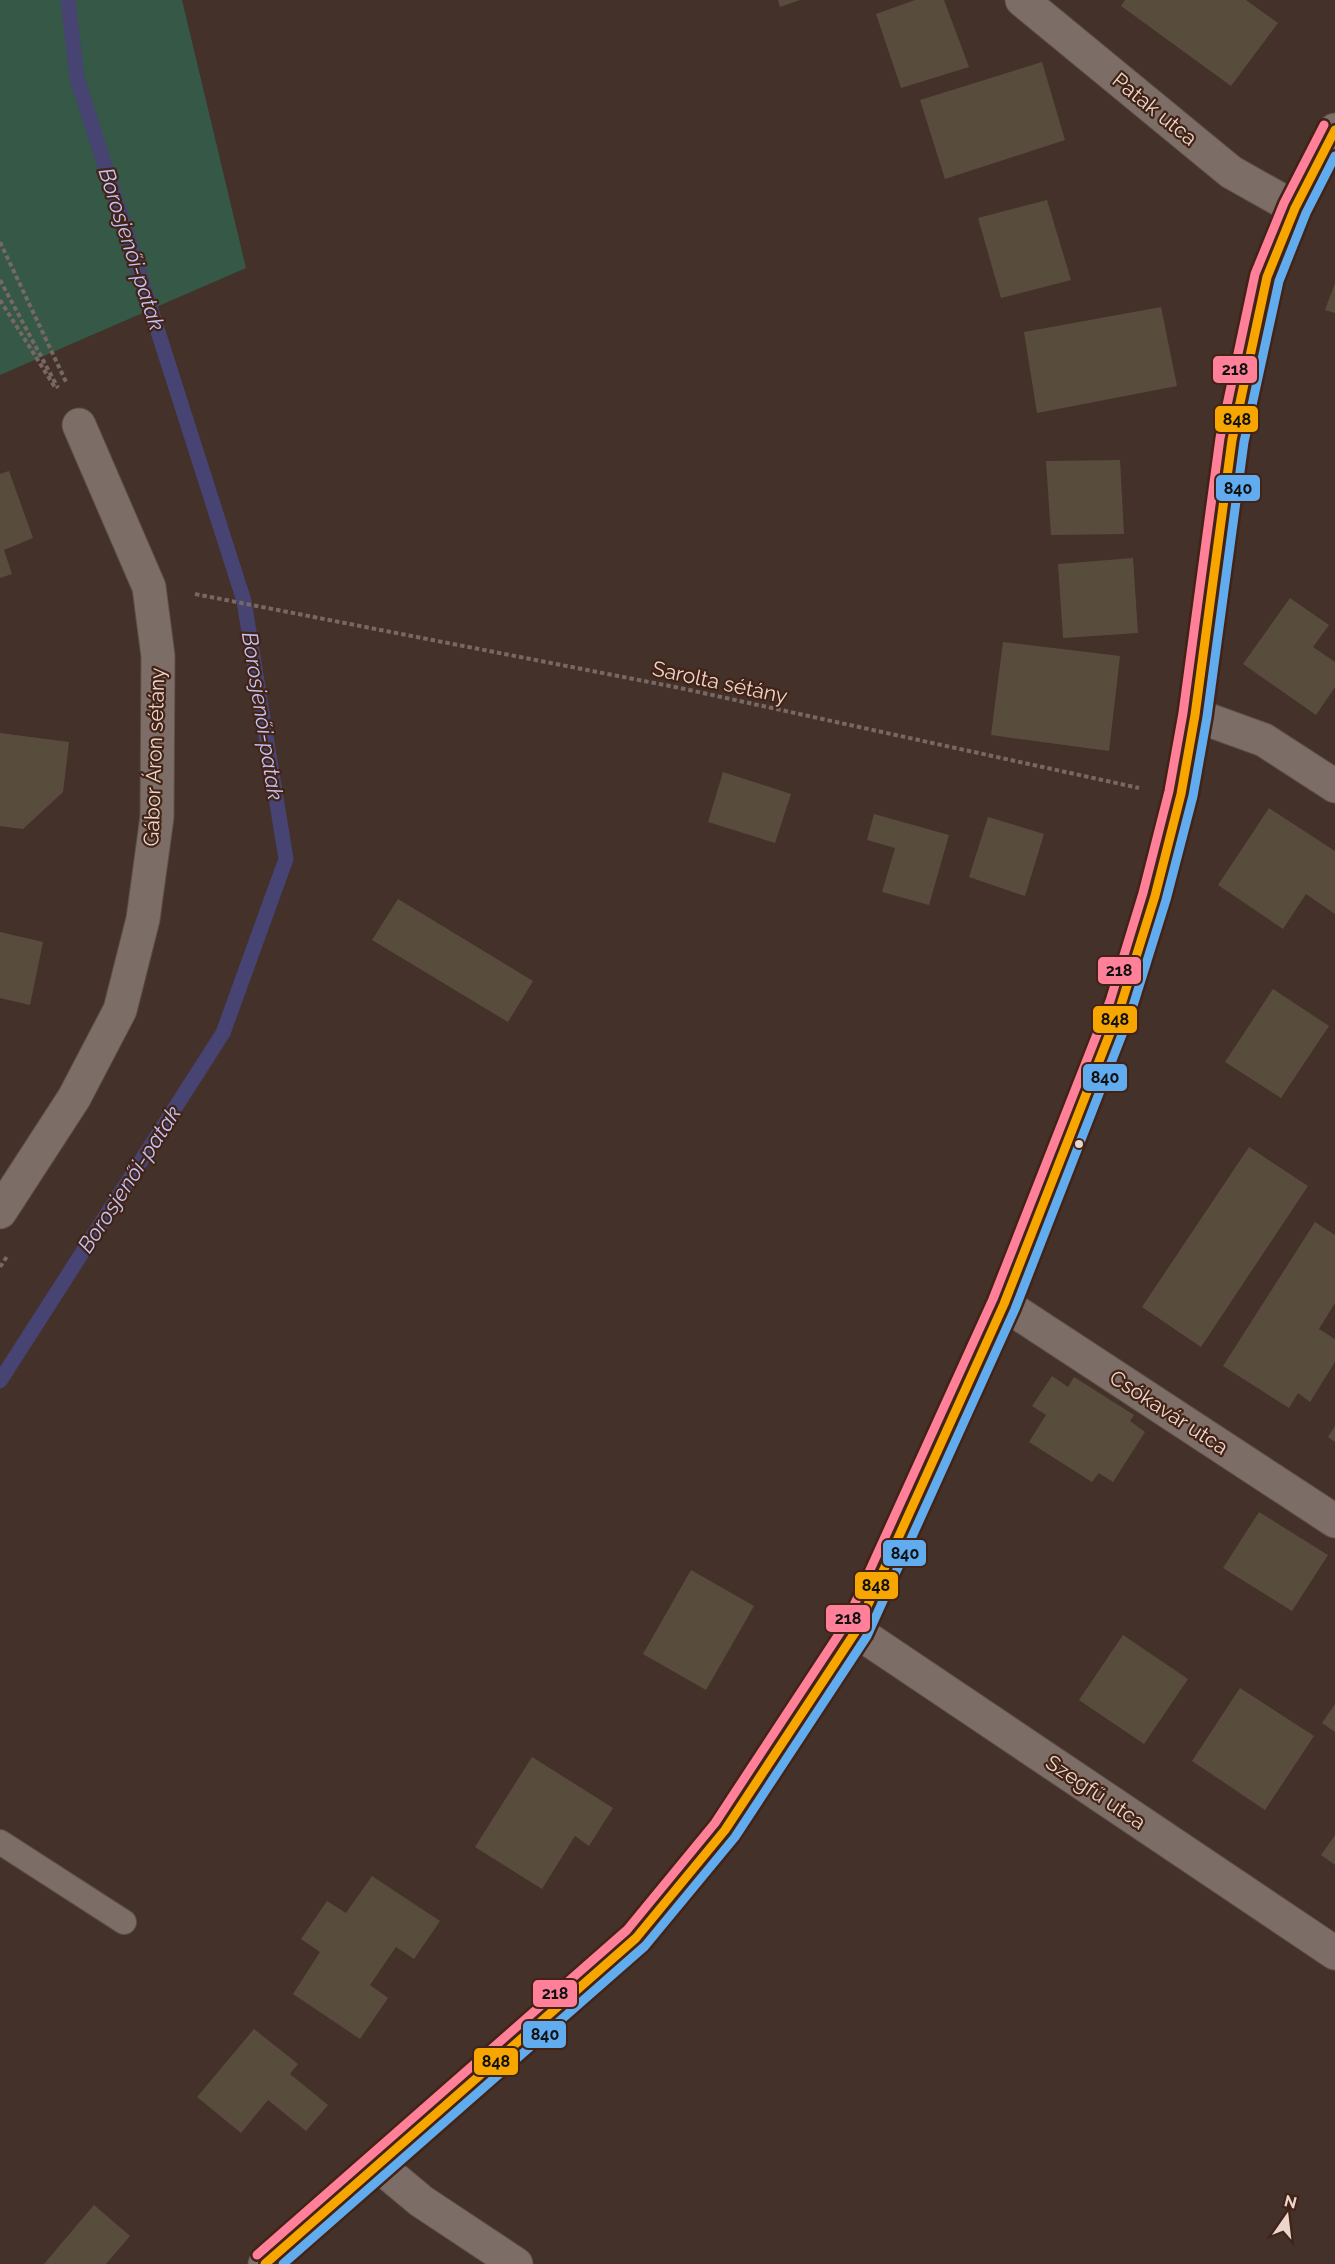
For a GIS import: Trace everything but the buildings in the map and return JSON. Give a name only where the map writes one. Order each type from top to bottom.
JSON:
[{"type":"street","name":"Patak utca","points":[[1022,0],[1231,172],[1295,208]]},
{"type":"street","points":[[265,2264],[636,1938],[725,1830],[856,1630],[1004,1304],[1121,1005],[1155,896],[1181,794],[1195,716],[1232,440],[1267,277],[1295,208],[1335,130]]},
{"type":"street","name":"Gábor Áron sétány","points":[[0,1212],[74,1098],[120,1010],[143,919],[156,817],[158,656],[149,587],[79,425]]},
{"type":"street","points":[[1195,716],[1264,740],[1335,786]]},
{"type":"street","name":"Csókavár utca","points":[[1004,1304],[1335,1521]]},
{"type":"street","name":"Szegfű utca","points":[[856,1630],[1335,1953]]},
{"type":"street","points":[[378,2165],[421,2201],[516,2264]]},
{"type":"lane","points":[[0,1842],[124,1922]]},
{"type":"path","points":[[0,280],[79,425]]},
{"type":"path","points":[[0,300],[79,425]]},
{"type":"path","name":"Sarolta sétány","points":[[198,594],[306,617],[680,688],[1124,786]]},
{"type":"green space","points":[[0,0],[182,0],[246,268],[0,375]]},
{"type":"waterway","name":"Borosjenői-patak","points":[[0,1381],[223,1033],[286,859],[244,601],[77,78],[68,0]]},
{"type":"transit line","name":"218","points":[[257,2255],[627,1930],[715,1823],[845,1625],[993,1299],[1110,1001],[1143,893],[1169,791],[1183,713],[1220,438],[1255,274],[1284,203],[1324,125]]},
{"type":"transit line","name":"848","points":[[265,2264],[636,1938],[725,1830],[856,1631],[1004,1304],[1121,1005],[1155,896],[1181,794],[1195,715],[1232,440],[1267,277],[1295,208],[1335,130]]},
{"type":"transit line","name":"840","points":[[283,2264],[645,1946],[735,1837],[867,1636],[1015,1309],[1132,1009],[1166,900],[1193,796],[1207,717],[1244,442],[1279,281],[1306,213],[1335,156]]}]
